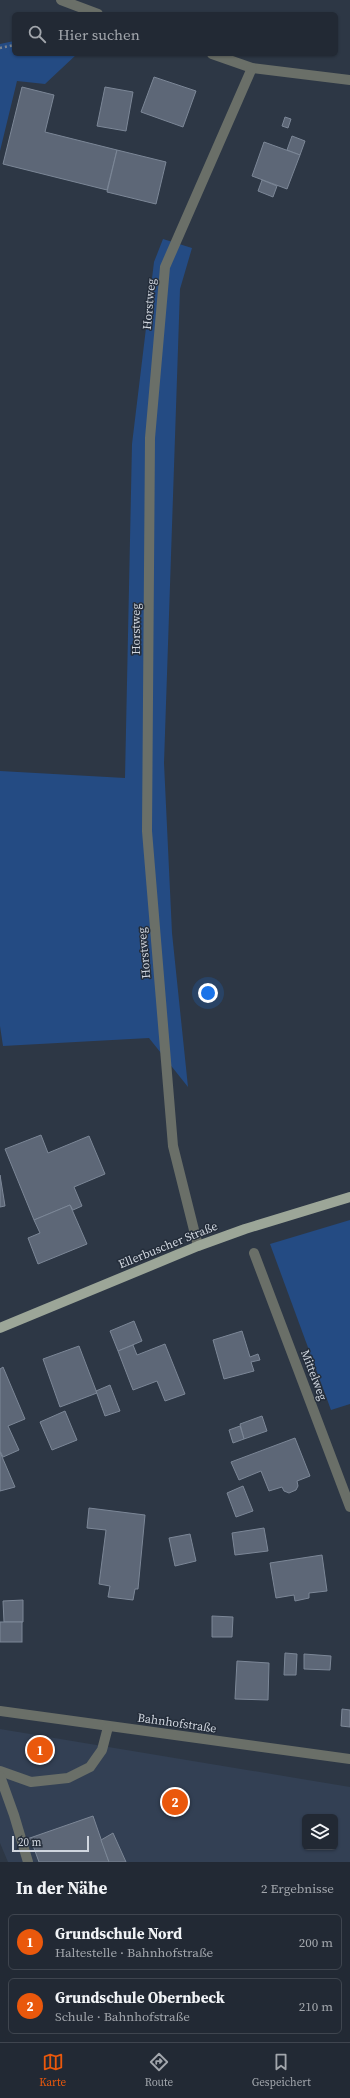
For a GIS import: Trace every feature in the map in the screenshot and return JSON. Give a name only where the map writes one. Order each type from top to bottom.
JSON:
[{"type":"main road","name":"Ellerbuscher Straße","points":[[0,1328],[198,1246],[274,1220],[350,1197]]},
{"type":"street","points":[[61,0],[93,12]]},
{"type":"street","points":[[218,56],[252,68],[350,80]]},
{"type":"street","name":"Horstweg","points":[[198,1246],[173,1146],[147,831],[150,438],[165,267],[252,68]]},
{"type":"street","name":"Mittelweg","points":[[254,1253],[350,1507]]},
{"type":"street","name":"Bahnhofstraße","points":[[0,1711],[350,1760]]},
{"type":"street","points":[[0,1771],[31,1782],[68,1778],[90,1767],[102,1750],[108,1727]]},
{"type":"street","points":[[0,1776],[14,1815],[28,1862]]},
{"type":"path","points":[[0,48],[12,45]]},
{"type":"shaded area","points":[[12,41],[12,56],[75,56],[45,84],[17,81],[0,151],[0,44]]},
{"type":"shaded area","points":[[163,239],[192,248],[180,289],[164,763],[172,933],[188,1087],[149,1038],[3,1046],[0,1026],[0,771],[125,778],[132,444],[154,262]]},
{"type":"shaded area","points":[[350,1220],[350,1404],[331,1410],[270,1244]]},
{"type":"shaded area","points":[[0,1729],[350,1787],[350,1862],[8,1862],[0,1843]]},
{"type":"building","points":[[154,77],[196,91],[183,127],[141,112]]},
{"type":"building","points":[[22,87],[54,95],[45,132],[117,150],[107,190],[3,164]]},
{"type":"building","points":[[105,87],[133,92],[126,131],[97,126]]},
{"type":"building","points":[[285,117],[291,119],[288,128],[282,126]]},
{"type":"building","points":[[292,136],[305,141],[300,155],[287,150]]},
{"type":"building","points":[[264,142],[300,155],[287,189],[252,176]]},
{"type":"building","points":[[117,150],[166,162],[156,204],[107,192]]},
{"type":"building","points":[[262,180],[277,186],[273,197],[258,191]]},
{"type":"building","points":[[41,1135],[48,1153],[89,1136],[105,1174],[74,1187],[82,1206],[73,1210],[70,1205],[34,1220],[5,1149]]},
{"type":"building","points":[[0,1175],[5,1206],[0,1207]]},
{"type":"building","points":[[70,1205],[87,1244],[38,1264],[28,1238],[40,1233],[34,1220]]},
{"type":"building","points":[[134,1321],[142,1341],[118,1351],[110,1331]]},
{"type":"building","points":[[242,1331],[250,1357],[258,1354],[260,1360],[251,1362],[254,1371],[224,1379],[213,1340]]},
{"type":"building","points":[[165,1344],[185,1394],[165,1401],[157,1381],[133,1390],[118,1351],[133,1345],[137,1355]]},
{"type":"building","points":[[79,1346],[97,1393],[60,1407],[43,1359]]},
{"type":"building","points":[[3,1367],[25,1419],[8,1426],[19,1450],[3,1457],[0,1451],[0,1369]]},
{"type":"building","points":[[110,1385],[120,1411],[105,1416],[96,1391]]},
{"type":"building","points":[[65,1411],[77,1440],[52,1450],[40,1422]]},
{"type":"building","points":[[262,1416],[267,1431],[244,1439],[240,1424]]},
{"type":"building","points":[[240,1426],[244,1439],[233,1443],[229,1430]]},
{"type":"building","points":[[295,1438],[310,1476],[297,1481],[298,1486],[296,1490],[289,1493],[284,1491],[282,1487],[269,1491],[261,1471],[239,1480],[231,1462]]},
{"type":"building","points":[[0,1452],[15,1487],[0,1491]]},
{"type":"building","points":[[243,1486],[253,1511],[236,1517],[227,1493]]},
{"type":"building","points":[[89,1508],[145,1515],[138,1589],[135,1589],[133,1600],[108,1597],[110,1586],[99,1584],[106,1530],[87,1528]]},
{"type":"building","points":[[264,1528],[268,1551],[235,1555],[232,1533]]},
{"type":"building","points":[[190,1534],[196,1561],[175,1566],[169,1538]]},
{"type":"building","points":[[322,1555],[327,1591],[309,1593],[309,1598],[295,1601],[294,1595],[276,1598],[270,1563]]},
{"type":"building","points":[[23,1600],[23,1622],[4,1622],[3,1601]]},
{"type":"building","points":[[212,1616],[233,1617],[232,1637],[212,1637]]},
{"type":"building","points":[[0,1622],[22,1622],[22,1642],[0,1642]]},
{"type":"building","points":[[285,1653],[297,1654],[296,1675],[284,1675]]},
{"type":"building","points":[[304,1654],[331,1656],[330,1670],[304,1669]]},
{"type":"building","points":[[237,1661],[269,1663],[268,1700],[235,1699]]},
{"type":"building","points":[[342,1709],[350,1710],[350,1727],[341,1726]]},
{"type":"building","points":[[93,1816],[109,1862],[39,1862],[31,1840],[28,1841],[27,1839]]},
{"type":"building","points":[[113,1833],[126,1862],[109,1862],[101,1840]]},
{"type":"place","name":"Grundschule Nord","points":[[40,1750]]},
{"type":"place","name":"Grundschule Obernbeck","points":[[175,1802]]}]
